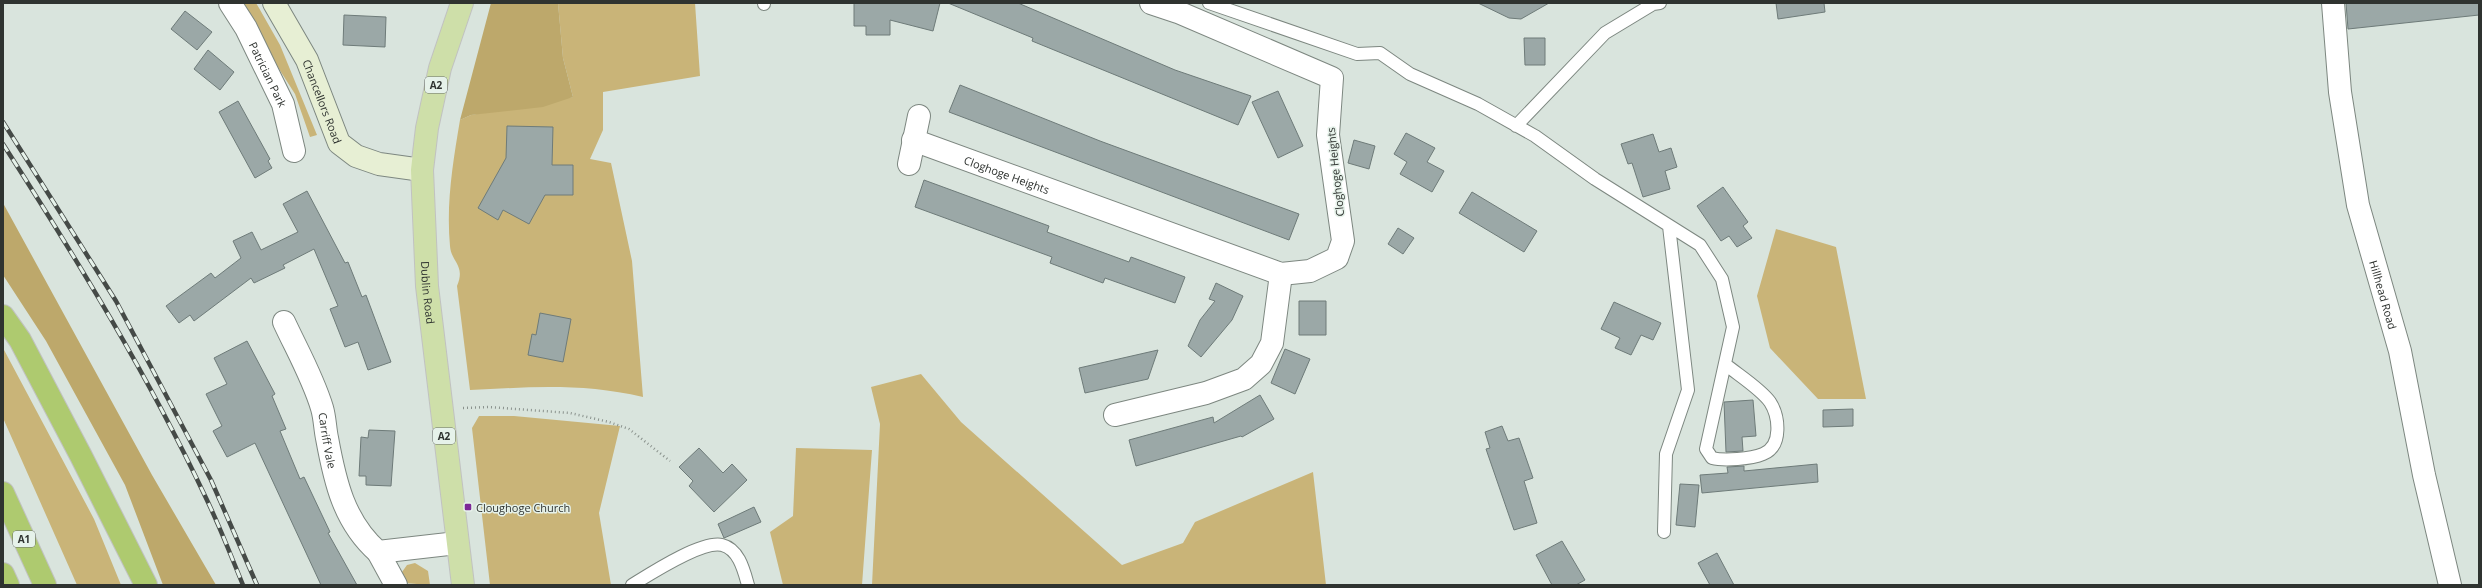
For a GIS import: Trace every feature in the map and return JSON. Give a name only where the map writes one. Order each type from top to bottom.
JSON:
[{"type":"highway","points":[[3,316],[20,340],[78,449],[146,585]]},
{"type":"highway","name":"A1","points":[[3,493],[45,585]]},
{"type":"highway","points":[[3,574],[8,585]]},
{"type":"main road","name":"Dublin Road","points":[[462,3],[440,68],[427,128],[422,170],[427,286],[440,410],[463,585]]},
{"type":"street","name":"Patrician Park","points":[[230,3],[246,28],[283,104],[294,151]]},
{"type":"street","name":"Chancellors Road","points":[[274,3],[307,60],[339,143],[356,156],[379,164],[422,170]]},
{"type":"street","name":"Cloghoge Heights","points":[[913,140],[1281,274],[1310,271],[1337,258],[1343,241],[1328,135],[1332,78],[1178,12],[1151,3]]},
{"type":"street","name":"Hillhead Road","points":[[2333,3],[2340,92],[2358,205],[2400,351],[2424,475],[2450,585]]},
{"type":"street","points":[[909,164],[919,116]]},
{"type":"street","points":[[1115,415],[1206,393],[1244,379],[1261,364],[1272,342],[1281,274]]},
{"type":"street","name":"Carriff Vale","points":[[284,322],[322,409],[335,478],[341,499],[352,522],[365,540],[378,552],[396,585]]},
{"type":"street","points":[[378,552],[457,543]]},
{"type":"lane","points":[[1209,3],[1357,54],[1380,53],[1410,74],[1478,104],[1535,136],[1595,179],[1700,246],[1722,279],[1733,327],[1706,449],[1712,458],[1722,460],[1764,454],[1773,445],[1778,430],[1775,412],[1769,400],[1725,364]]},
{"type":"lane","points":[[1516,126],[1605,34],[1653,4],[1660,3]]},
{"type":"lane","points":[[1664,532],[1666,454],[1688,390],[1669,226]]},
{"type":"lane","points":[[632,585],[676,560],[708,545],[722,545],[732,551],[742,564],[748,585]]},
{"type":"path","points":[[440,410],[489,407],[519,411],[570,413],[609,422],[629,429],[670,461]]},
{"type":"shaded area","points":[[237,3],[256,3],[280,45],[317,135],[310,137],[295,94]]},
{"type":"shaded area","points":[[491,3],[558,3],[563,58],[573,97],[543,107],[471,115],[460,120]]},
{"type":"shaded area","points":[[558,3],[695,3],[700,76],[603,92],[603,130],[590,159],[611,163],[632,261],[643,397],[599,390],[557,387],[470,390],[457,286],[460,273],[451,251],[449,230],[451,183],[460,120],[471,115],[573,97],[563,58]]},
{"type":"shaded area","points":[[3,203],[152,475],[216,585],[163,585],[125,485],[46,341],[3,275]]},
{"type":"shaded area","points":[[1776,229],[1836,247],[1866,399],[1818,399],[1770,348],[1757,296]]},
{"type":"shaded area","points":[[3,348],[94,519],[121,585],[77,585],[3,418]]},
{"type":"shaded area","points":[[921,374],[961,422],[1122,565],[1183,543],[1195,522],[1313,472],[1326,585],[872,585],[880,424],[871,387]]},
{"type":"shaded area","points":[[479,416],[514,416],[620,426],[599,513],[611,585],[490,585],[472,428]]},
{"type":"shaded area","points":[[796,448],[872,450],[862,585],[783,585],[770,532],[793,516]]},
{"type":"shaded area","points":[[415,563],[428,571],[430,585],[404,583],[402,572],[407,565]]},
{"type":"building","points":[[854,3],[940,3],[933,31],[890,20],[890,35],[866,35],[866,26],[854,26]]},
{"type":"building","points":[[948,3],[1018,3],[1175,70],[1251,96],[1238,125],[1032,41],[1033,38]]},
{"type":"building","points":[[1478,3],[1549,3],[1521,19],[1509,18]]},
{"type":"building","points":[[1776,3],[1824,3],[1825,12],[1778,19]]},
{"type":"building","points":[[2346,3],[2479,3],[2479,15],[2348,29]]},
{"type":"building","points":[[185,11],[212,32],[197,50],[171,29]]},
{"type":"building","points":[[344,15],[386,17],[385,47],[343,45]]},
{"type":"building","points":[[1524,38],[1545,38],[1545,65],[1525,65]]},
{"type":"building","points":[[208,50],[234,72],[220,90],[194,69]]},
{"type":"building","points":[[960,85],[1100,141],[1299,214],[1289,240],[949,112]]},
{"type":"building","points":[[1278,91],[1303,146],[1278,158],[1252,102]]},
{"type":"building","points":[[238,101],[270,159],[268,161],[272,168],[255,178],[219,112]]},
{"type":"building","points":[[507,126],[553,127],[552,165],[573,165],[573,195],[545,195],[529,224],[503,210],[498,220],[478,208],[506,158]]},
{"type":"building","points":[[1406,133],[1435,148],[1427,162],[1444,171],[1432,192],[1400,174],[1407,162],[1394,154]]},
{"type":"building","points":[[1653,134],[1659,152],[1671,148],[1677,167],[1665,171],[1670,189],[1643,197],[1632,163],[1628,164],[1621,144]]},
{"type":"building","points":[[1354,140],[1375,146],[1369,169],[1348,163]]},
{"type":"building","points":[[924,180],[1049,226],[1047,232],[1129,262],[1131,257],[1185,277],[1175,303],[1105,278],[1103,283],[1050,263],[1052,257],[915,207]]},
{"type":"building","points":[[1723,187],[1748,222],[1743,226],[1752,238],[1737,247],[1729,236],[1721,241],[1697,206]]},
{"type":"building","points":[[307,191],[345,263],[348,262],[362,297],[366,295],[391,362],[368,370],[358,342],[345,347],[330,309],[338,306],[314,249],[283,265],[285,268],[254,283],[251,278],[194,321],[190,315],[179,323],[166,306],[211,273],[215,278],[241,258],[233,241],[252,232],[261,250],[298,232],[283,204]]},
{"type":"building","points":[[1472,192],[1537,231],[1524,252],[1459,213]]},
{"type":"building","points":[[1398,228],[1414,238],[1403,254],[1388,244]]},
{"type":"building","points":[[1216,283],[1243,296],[1232,320],[1201,357],[1188,346],[1200,320],[1215,301],[1209,299]]},
{"type":"building","points":[[1299,301],[1326,301],[1326,335],[1299,335]]},
{"type":"building","points":[[1614,302],[1661,323],[1653,340],[1641,335],[1631,355],[1615,348],[1620,338],[1601,329]]},
{"type":"building","points":[[540,313],[571,319],[563,362],[528,355],[532,334],[536,335]]},
{"type":"building","points":[[247,341],[275,394],[272,396],[286,429],[280,431],[300,479],[304,477],[330,532],[328,533],[357,585],[321,585],[255,443],[227,457],[213,431],[222,426],[206,394],[227,384],[214,358]]},
{"type":"building","points":[[1285,349],[1310,359],[1295,394],[1271,383]]},
{"type":"building","points":[[1158,350],[1148,379],[1085,393],[1079,368]]},
{"type":"building","points":[[1260,395],[1274,419],[1242,437],[1241,436],[1136,466],[1129,440],[1213,417],[1214,423]]},
{"type":"building","points":[[1753,400],[1756,436],[1742,437],[1743,451],[1726,452],[1724,402]]},
{"type":"building","points":[[1853,409],[1853,426],[1823,427],[1823,410]]},
{"type":"building","points":[[1502,426],[1508,441],[1519,438],[1533,478],[1524,481],[1537,523],[1514,530],[1486,449],[1490,448],[1485,432]]},
{"type":"building","points":[[369,430],[395,431],[391,486],[366,485],[366,476],[359,476],[361,437],[368,438]]},
{"type":"building","points":[[699,448],[723,473],[732,464],[747,480],[714,512],[689,486],[693,481],[679,467]]},
{"type":"building","points":[[1817,464],[1818,482],[1702,493],[1700,475],[1728,473],[1727,467],[1744,466],[1744,471]]},
{"type":"building","points":[[1680,484],[1699,485],[1695,527],[1676,525]]},
{"type":"building","points":[[754,507],[761,522],[724,538],[718,524]]},
{"type":"building","points":[[1562,541],[1585,580],[1576,585],[1552,585],[1536,555]]},
{"type":"building","points":[[1717,553],[1734,585],[1710,585],[1698,563]]},
{"type":"railway","points":[[3,122],[116,301],[211,480],[257,585]]},
{"type":"railway","points":[[3,144],[84,274],[136,362],[184,452],[221,531],[243,585]]},
{"type":"place","name":"Cloughoge Church","points":[[468,507]]}]
